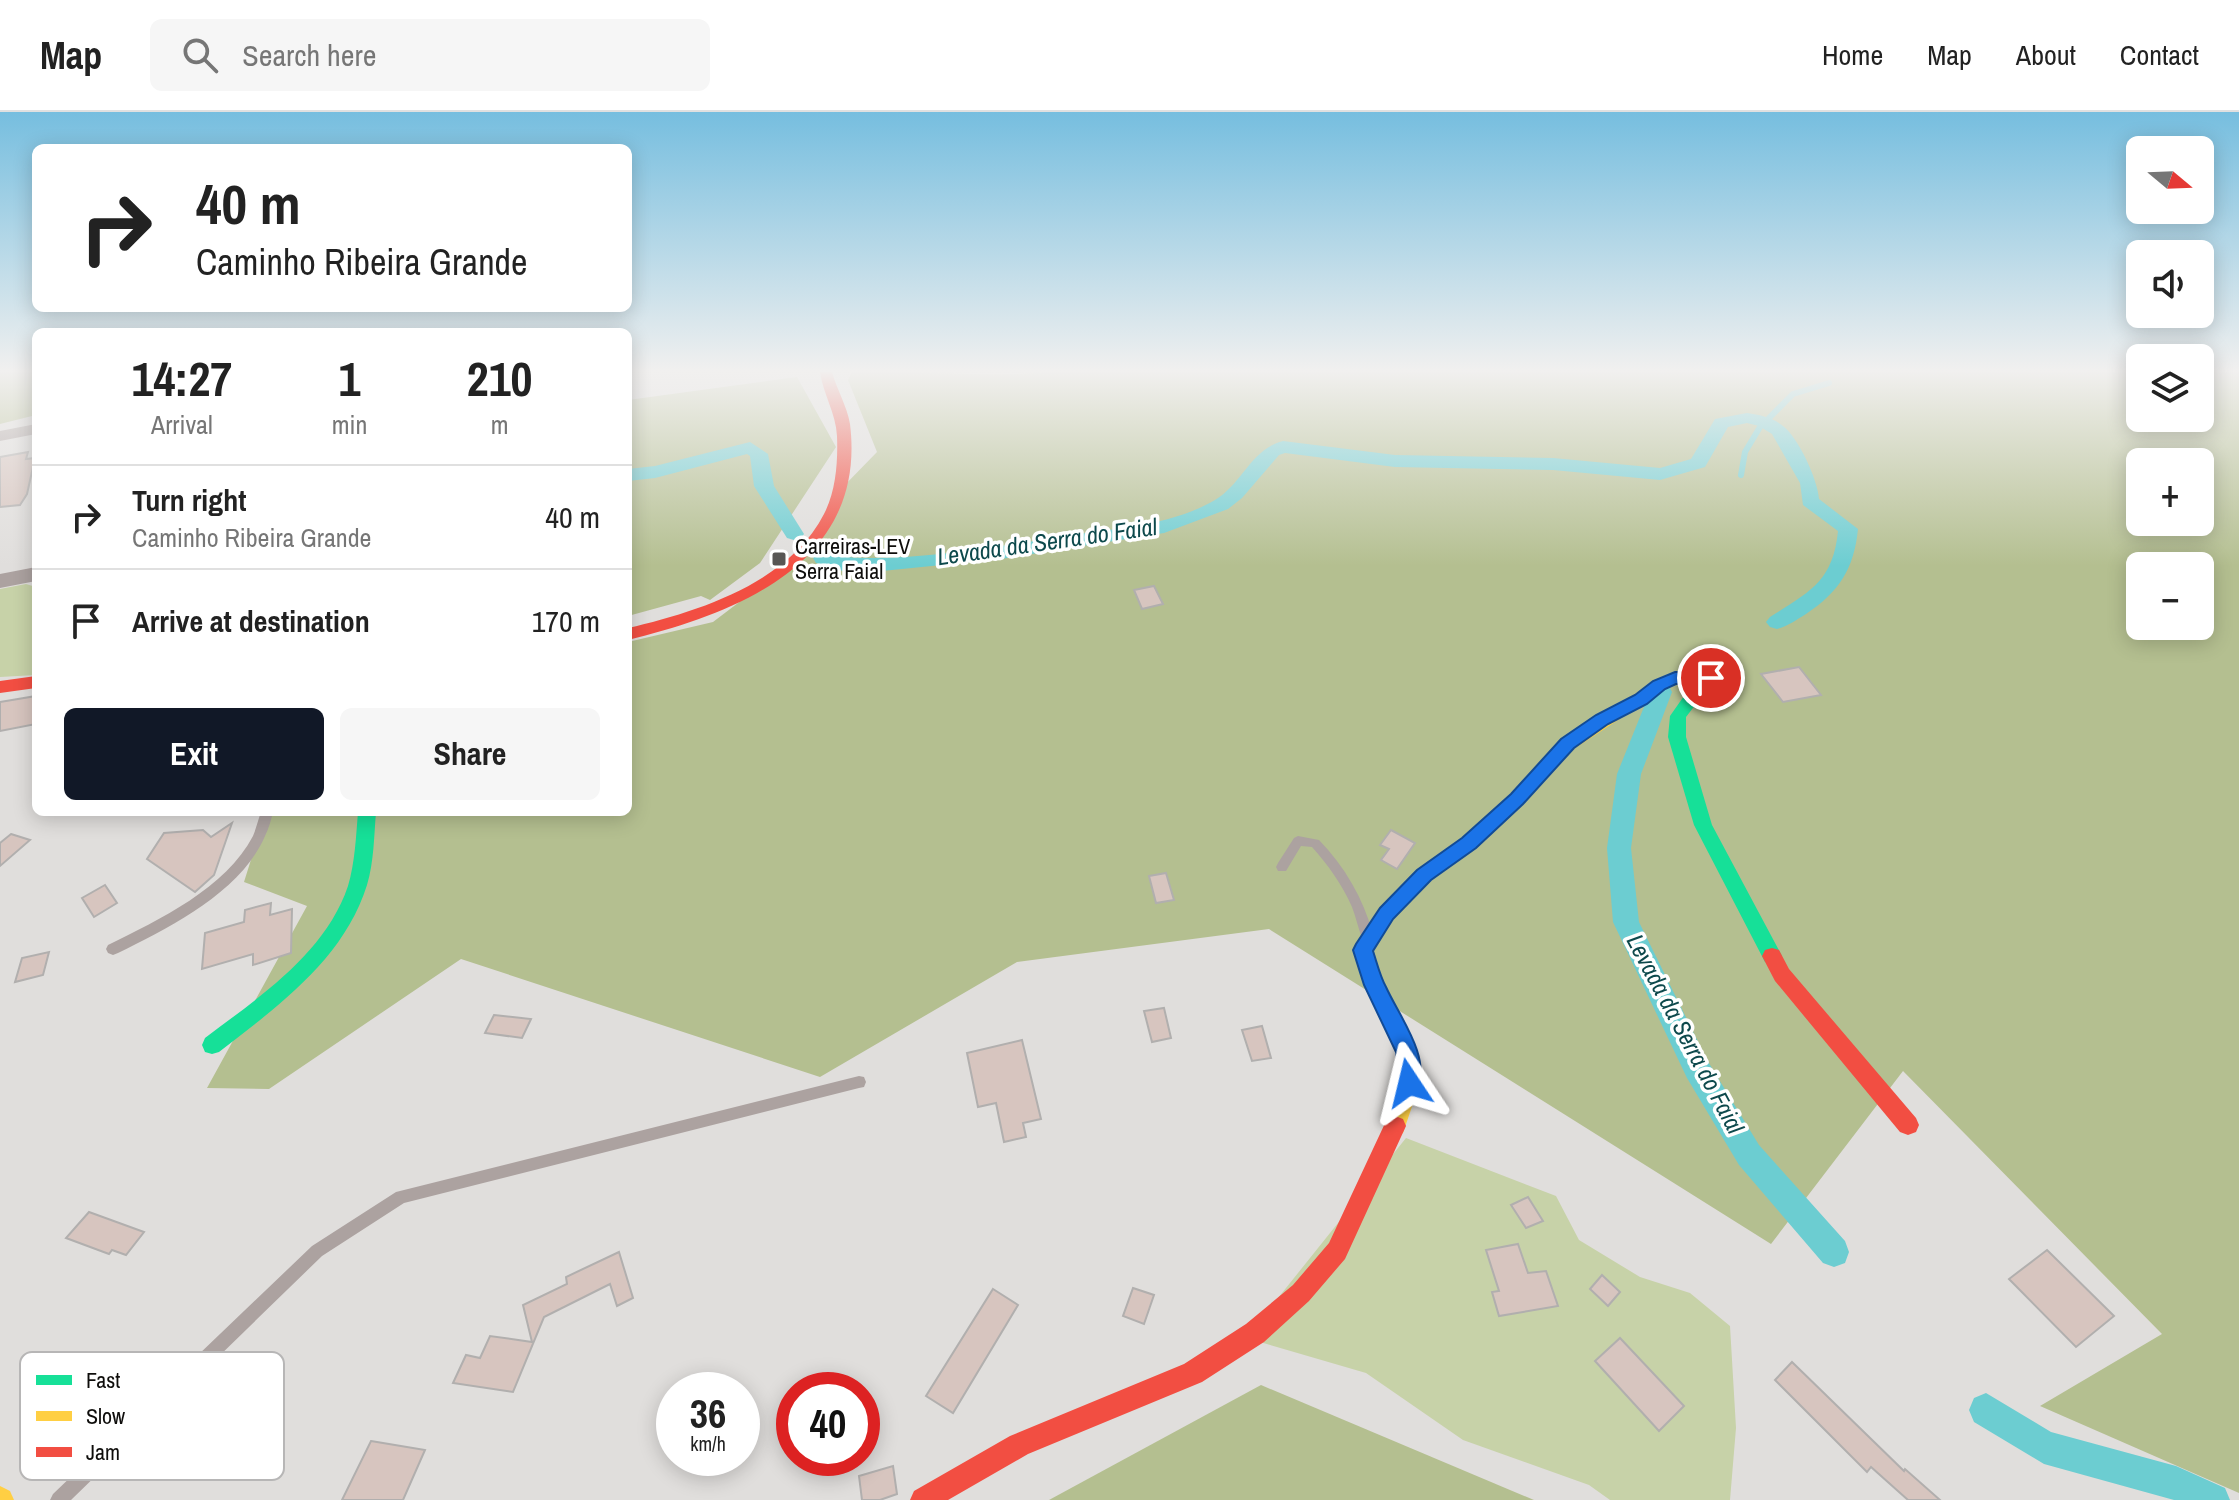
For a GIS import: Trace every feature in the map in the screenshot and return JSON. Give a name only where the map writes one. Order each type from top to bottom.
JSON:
[{"type":"street","points":[[632,633],[671,625],[725,607],[799,555],[821,532],[833,513],[839,491],[843,437]]},
{"type":"street","points":[[0,581],[32,575]]},
{"type":"street","points":[[923,1500],[1019,1445],[1193,1373],[1266,1323],[1301,1293],[1337,1251],[1393,1134],[1409,1083],[1407,1052],[1374,985],[1363,950],[1386,914],[1424,875],[1469,843],[1568,744],[1602,720],[1675,678],[1711,678],[1718,691],[1690,700],[1681,708],[1677,722],[1677,737],[1703,825],[1782,975],[1908,1125]]},
{"type":"street","points":[[0,687],[32,683]]},
{"type":"street","points":[[212,1045],[297,977],[349,908],[363,853],[367,816]]},
{"type":"lane","points":[[113,949],[169,921],[197,902],[229,874],[251,849],[265,816]]},
{"type":"lane","points":[[1282,867],[1298,841],[1315,843],[1328,856],[1361,908],[1369,941]]},
{"type":"lane","points":[[212,1352],[317,1251],[401,1197],[859,1082]]},
{"type":"lane","points":[[59,1500],[80,1480]]},
{"type":"green space","points":[[632,437],[830,437],[836,447],[760,563],[710,600],[701,596],[632,615]]},
{"type":"green space","points":[[871,437],[2239,437],[2239,1493],[2040,1406],[2162,1334],[1903,1071],[1771,1244],[1269,929],[1017,962],[820,1077],[461,959],[269,1089],[207,1088],[307,906],[244,882],[265,816],[632,816],[632,641],[713,622],[809,549],[839,491],[877,452]]},
{"type":"green space","points":[[32,586],[32,675],[0,677],[0,589]]},
{"type":"green space","points":[[1406,1138],[1556,1196],[1579,1240],[1640,1277],[1690,1293],[1730,1326],[1736,1428],[1730,1500],[1610,1500],[1589,1485],[1463,1440],[1366,1373],[1246,1338]]},
{"type":"green space","points":[[1261,1385],[1534,1500],[1049,1500]]},
{"type":"building","points":[[28,452],[26,459],[32,458],[27,494],[20,505],[0,507],[0,457]]},
{"type":"building","points":[[1154,586],[1163,604],[1142,609],[1134,590]]},
{"type":"building","points":[[1799,667],[1821,695],[1783,702],[1761,674]]},
{"type":"building","points":[[32,697],[32,725],[0,731],[0,702]]},
{"type":"building","points":[[232,823],[214,875],[195,892],[147,859],[164,833],[203,830],[211,837]]},
{"type":"building","points":[[1391,830],[1415,843],[1397,869],[1381,860],[1389,849],[1380,845]]},
{"type":"building","points":[[11,834],[30,840],[0,866],[0,843]]},
{"type":"building","points":[[1166,873],[1174,900],[1156,903],[1149,876]]},
{"type":"building","points":[[105,885],[117,903],[94,917],[82,898]]},
{"type":"building","points":[[271,903],[270,915],[292,909],[291,953],[253,965],[253,954],[202,969],[205,933],[244,922],[245,910]]},
{"type":"building","points":[[49,952],[43,975],[15,982],[22,958]]},
{"type":"building","points":[[1164,1008],[1171,1038],[1152,1042],[1144,1011]]},
{"type":"building","points":[[494,1015],[531,1019],[522,1038],[485,1033]]},
{"type":"building","points":[[1262,1026],[1271,1058],[1252,1061],[1242,1030]]},
{"type":"building","points":[[1022,1040],[1041,1119],[1023,1123],[1026,1137],[1004,1142],[996,1103],[978,1107],[967,1053]]},
{"type":"building","points":[[1528,1197],[1543,1221],[1526,1228],[1511,1205]]},
{"type":"building","points":[[89,1212],[144,1232],[126,1255],[112,1250],[109,1254],[66,1238]]},
{"type":"building","points":[[1518,1244],[1528,1273],[1546,1271],[1558,1306],[1499,1316],[1492,1292],[1499,1291],[1486,1250]]},
{"type":"building","points":[[2047,1250],[2114,1316],[2076,1347],[2009,1279]]},
{"type":"building","points":[[619,1252],[633,1298],[617,1306],[610,1284],[544,1317],[513,1392],[453,1383],[466,1355],[480,1358],[490,1336],[532,1342],[523,1305],[567,1284],[566,1277]]},
{"type":"building","points":[[1602,1275],[1620,1292],[1608,1306],[1590,1289]]},
{"type":"building","points":[[1133,1288],[1154,1295],[1144,1324],[1123,1316]]},
{"type":"building","points":[[993,1289],[1018,1305],[953,1413],[926,1396]]},
{"type":"building","points":[[1620,1338],[1684,1406],[1659,1431],[1595,1361]]},
{"type":"building","points":[[1792,1362],[1904,1471],[1940,1500],[1908,1500],[1871,1467],[1867,1472],[1775,1380]]},
{"type":"building","points":[[371,1441],[425,1450],[403,1500],[342,1500]]},
{"type":"building","points":[[893,1466],[897,1494],[880,1500],[862,1500],[859,1476],[880,1476],[880,1470]]},
{"type":"waterway","name":"Levada da Serra do Faial","points":[[823,558],[843,564],[882,564],[1001,552],[1164,527],[1221,505],[1235,494],[1272,451],[1283,447],[1395,461],[1553,464],[1660,474],[1698,463],[1713,437]]},
{"type":"waterway","points":[[1741,475],[1745,452],[1754,437]]},
{"type":"waterway","name":"Levada da Serra do Faial","points":[[1777,622],[1818,595],[1836,576],[1842,564],[1848,529],[1810,501],[1809,483],[1782,437]]},
{"type":"waterway","name":"Levada da Serra do Faial","points":[[632,475],[655,472],[750,448],[759,454],[764,486],[794,534]]},
{"type":"waterway","name":"Levada da Serra do Faial","points":[[1661,692],[1629,774],[1619,848],[1626,922],[1697,1069],[1749,1155],[1834,1252]]},
{"type":"waterway","name":"Levada da Serra do Faial","points":[[1986,1410],[2044,1447],[2176,1483],[2213,1500]]},
{"type":"traffic: fast","points":[[1659,685],[1675,678],[1711,678],[1718,691],[1690,700],[1678,716],[1677,737],[1703,825],[1772,956]]},
{"type":"traffic: fast","points":[[212,1045],[297,976],[333,934],[357,886],[367,816]]},
{"type":"traffic: slow","points":[[1395,1126],[1409,1083],[1407,1052],[1374,985],[1363,950],[1386,914],[1424,875],[1469,843],[1517,799],[1568,744],[1659,685]]},
{"type":"traffic: jam","points":[[632,633],[714,608],[772,578],[797,559],[817,538],[836,504],[842,481],[844,437]]},
{"type":"traffic: jam","points":[[0,687],[32,683]]},
{"type":"traffic: jam","points":[[1772,956],[1782,975],[1908,1125]]},
{"type":"traffic: jam","points":[[923,1500],[1019,1445],[1193,1373],[1255,1333],[1301,1293],[1337,1251],[1395,1126]]},
{"type":"place","name":"Carreiras-LEV Serra Faial","points":[[779,559]]},
{"type":"route","points":[[1409,1083],[1407,1052],[1374,985],[1363,950],[1386,914],[1424,875],[1469,843],[1517,799],[1568,744],[1659,685],[1675,678],[1711,678]]}]
